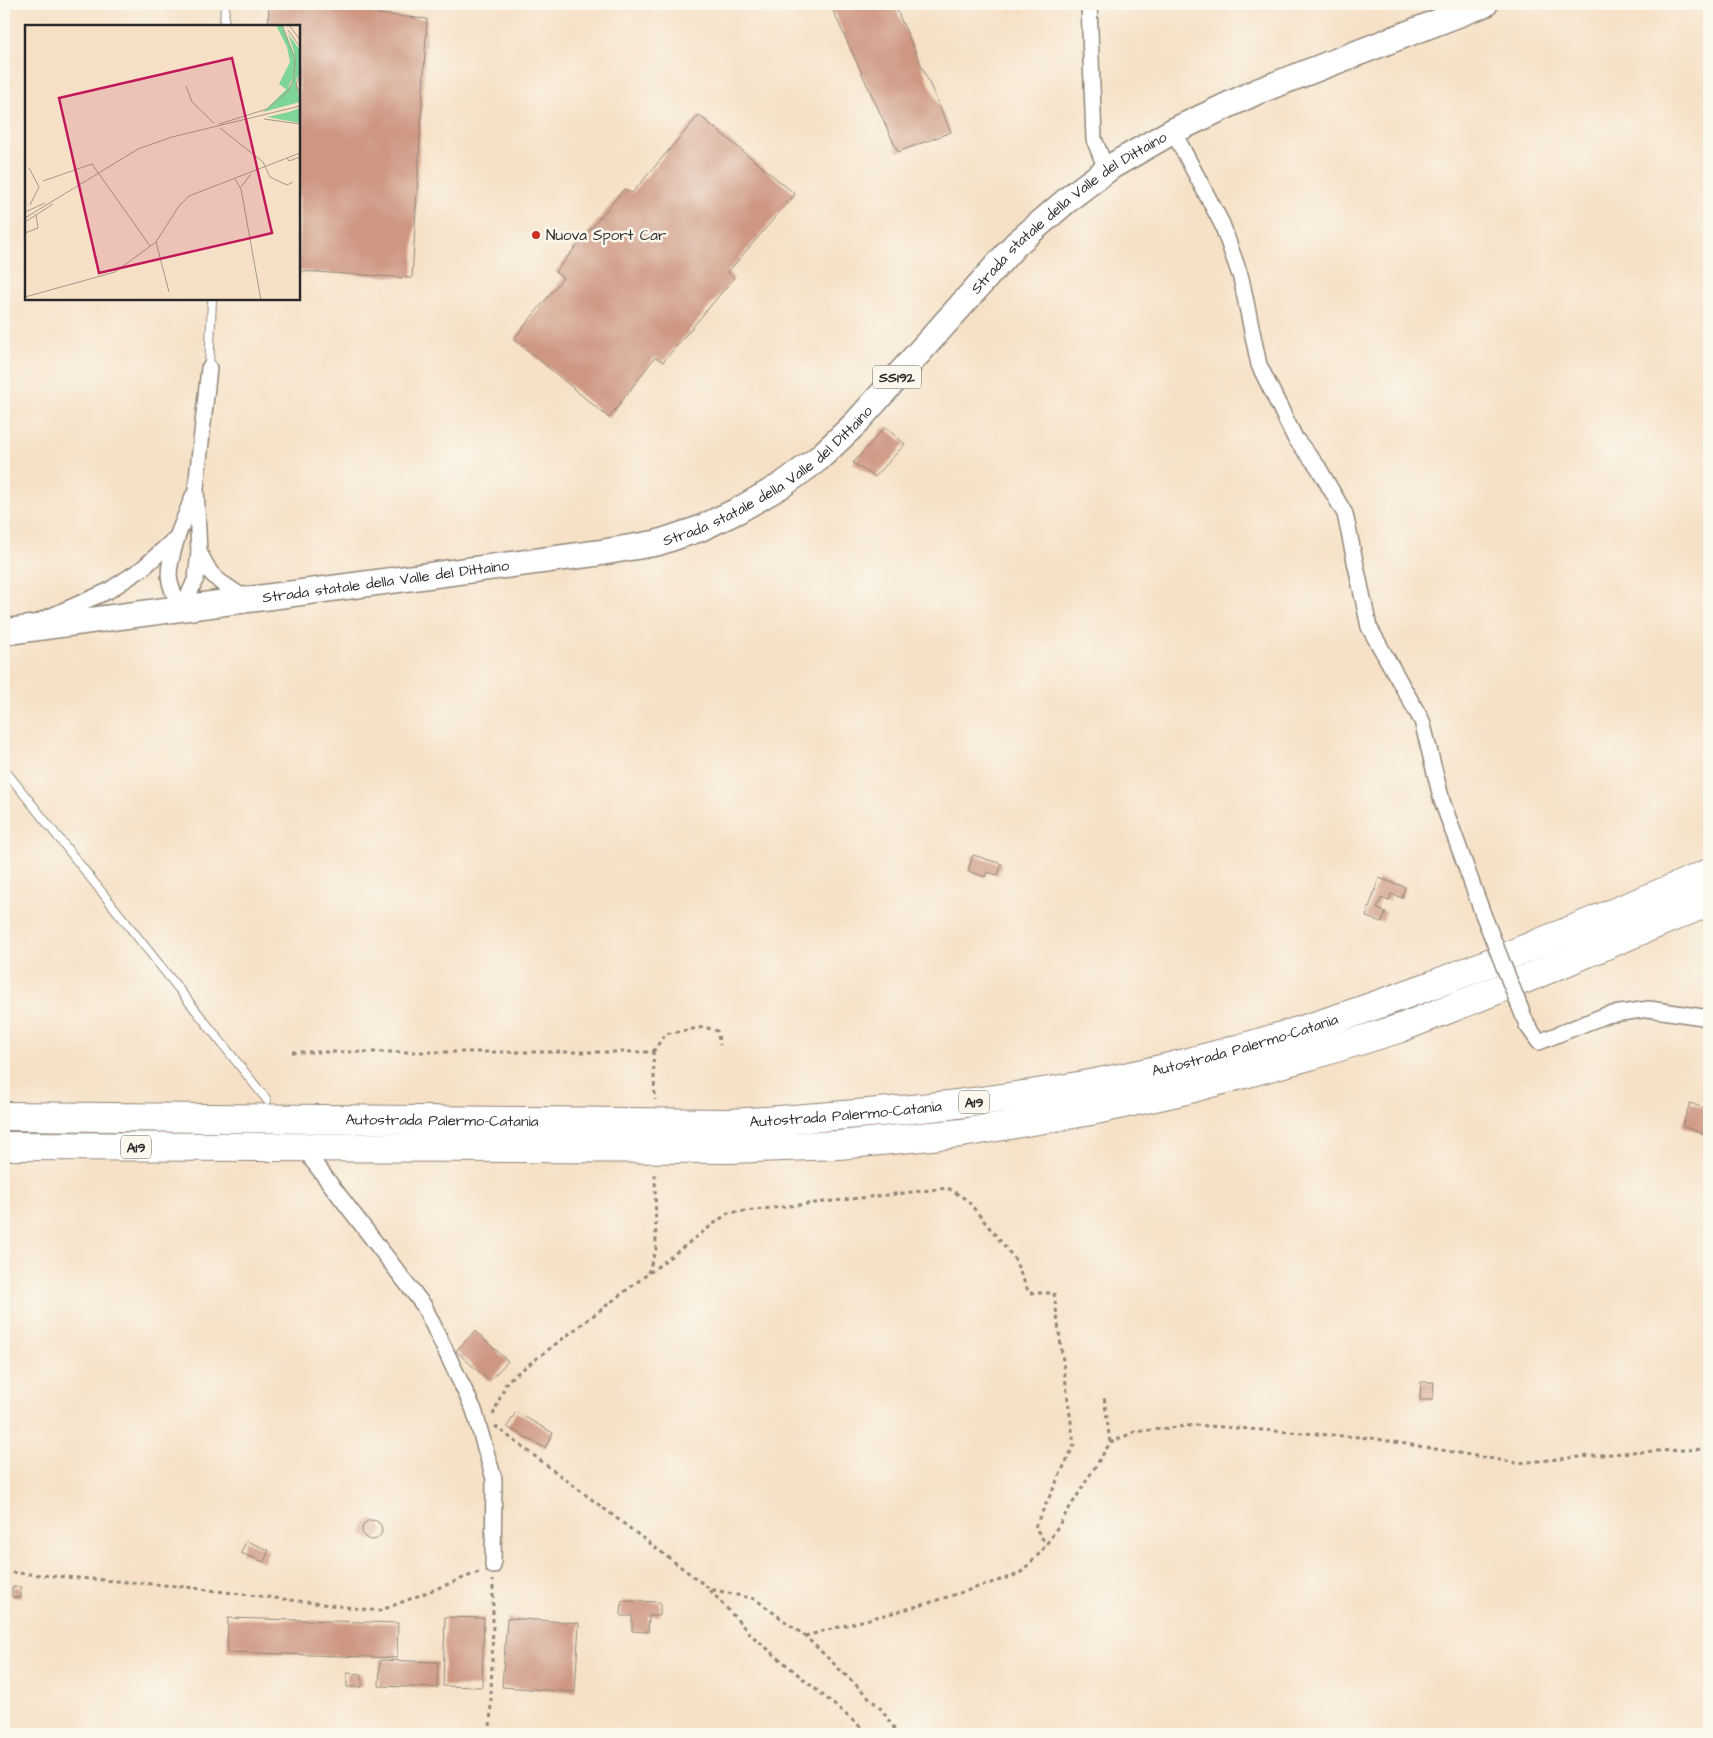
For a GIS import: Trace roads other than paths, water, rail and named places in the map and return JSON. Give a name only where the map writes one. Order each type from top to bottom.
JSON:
[{"type":"highway","name":"Autostrada Palermo-Catania","points":[[4,1116],[730,1123],[838,1116],[958,1105],[1082,1085],[1180,1064],[1301,1031],[1389,1002],[1520,951],[1709,873]]},
{"type":"highway","name":"Autostrada Palermo-Catania","points":[[4,1146],[731,1149],[839,1146],[962,1133],[1091,1112],[1186,1090],[1398,1029],[1530,977],[1709,902]]},
{"type":"highway","points":[[4,1160],[134,1161],[268,1147]]},
{"type":"main road","name":"Strada statale della Valle del Dittaino","points":[[12,631],[529,561],[598,554],[658,543],[699,529],[782,486],[818,459],[855,424],[1016,244],[1072,196],[1112,166],[1173,131],[1256,92],[1485,4]]},
{"type":"street","points":[[1089,4],[1094,139],[1102,159],[1112,166]]},
{"type":"street","points":[[1173,131],[1222,224],[1241,278],[1259,365],[1294,438],[1318,468],[1345,514],[1369,627],[1422,721],[1442,801],[1483,914],[1527,1025],[1539,1042],[1606,1016],[1649,1009],[1709,1018]]},
{"type":"street","points":[[196,488],[177,537],[168,576],[173,596],[183,608],[196,578],[199,552],[196,488],[209,368]]},
{"type":"street","points":[[12,631],[108,591],[143,568],[177,537]]},
{"type":"street","points":[[199,552],[210,572],[219,581],[247,600]]},
{"type":"street","points":[[312,1160],[424,1306],[474,1410],[494,1479],[493,1566]]},
{"type":"lane","points":[[224,25],[225,4]]},
{"type":"lane","points":[[209,368],[212,300]]},
{"type":"lane","points":[[4,769],[267,1100]]},
{"type":"place","name":"Nuova Sport Car","points":[[536,235]]}]
